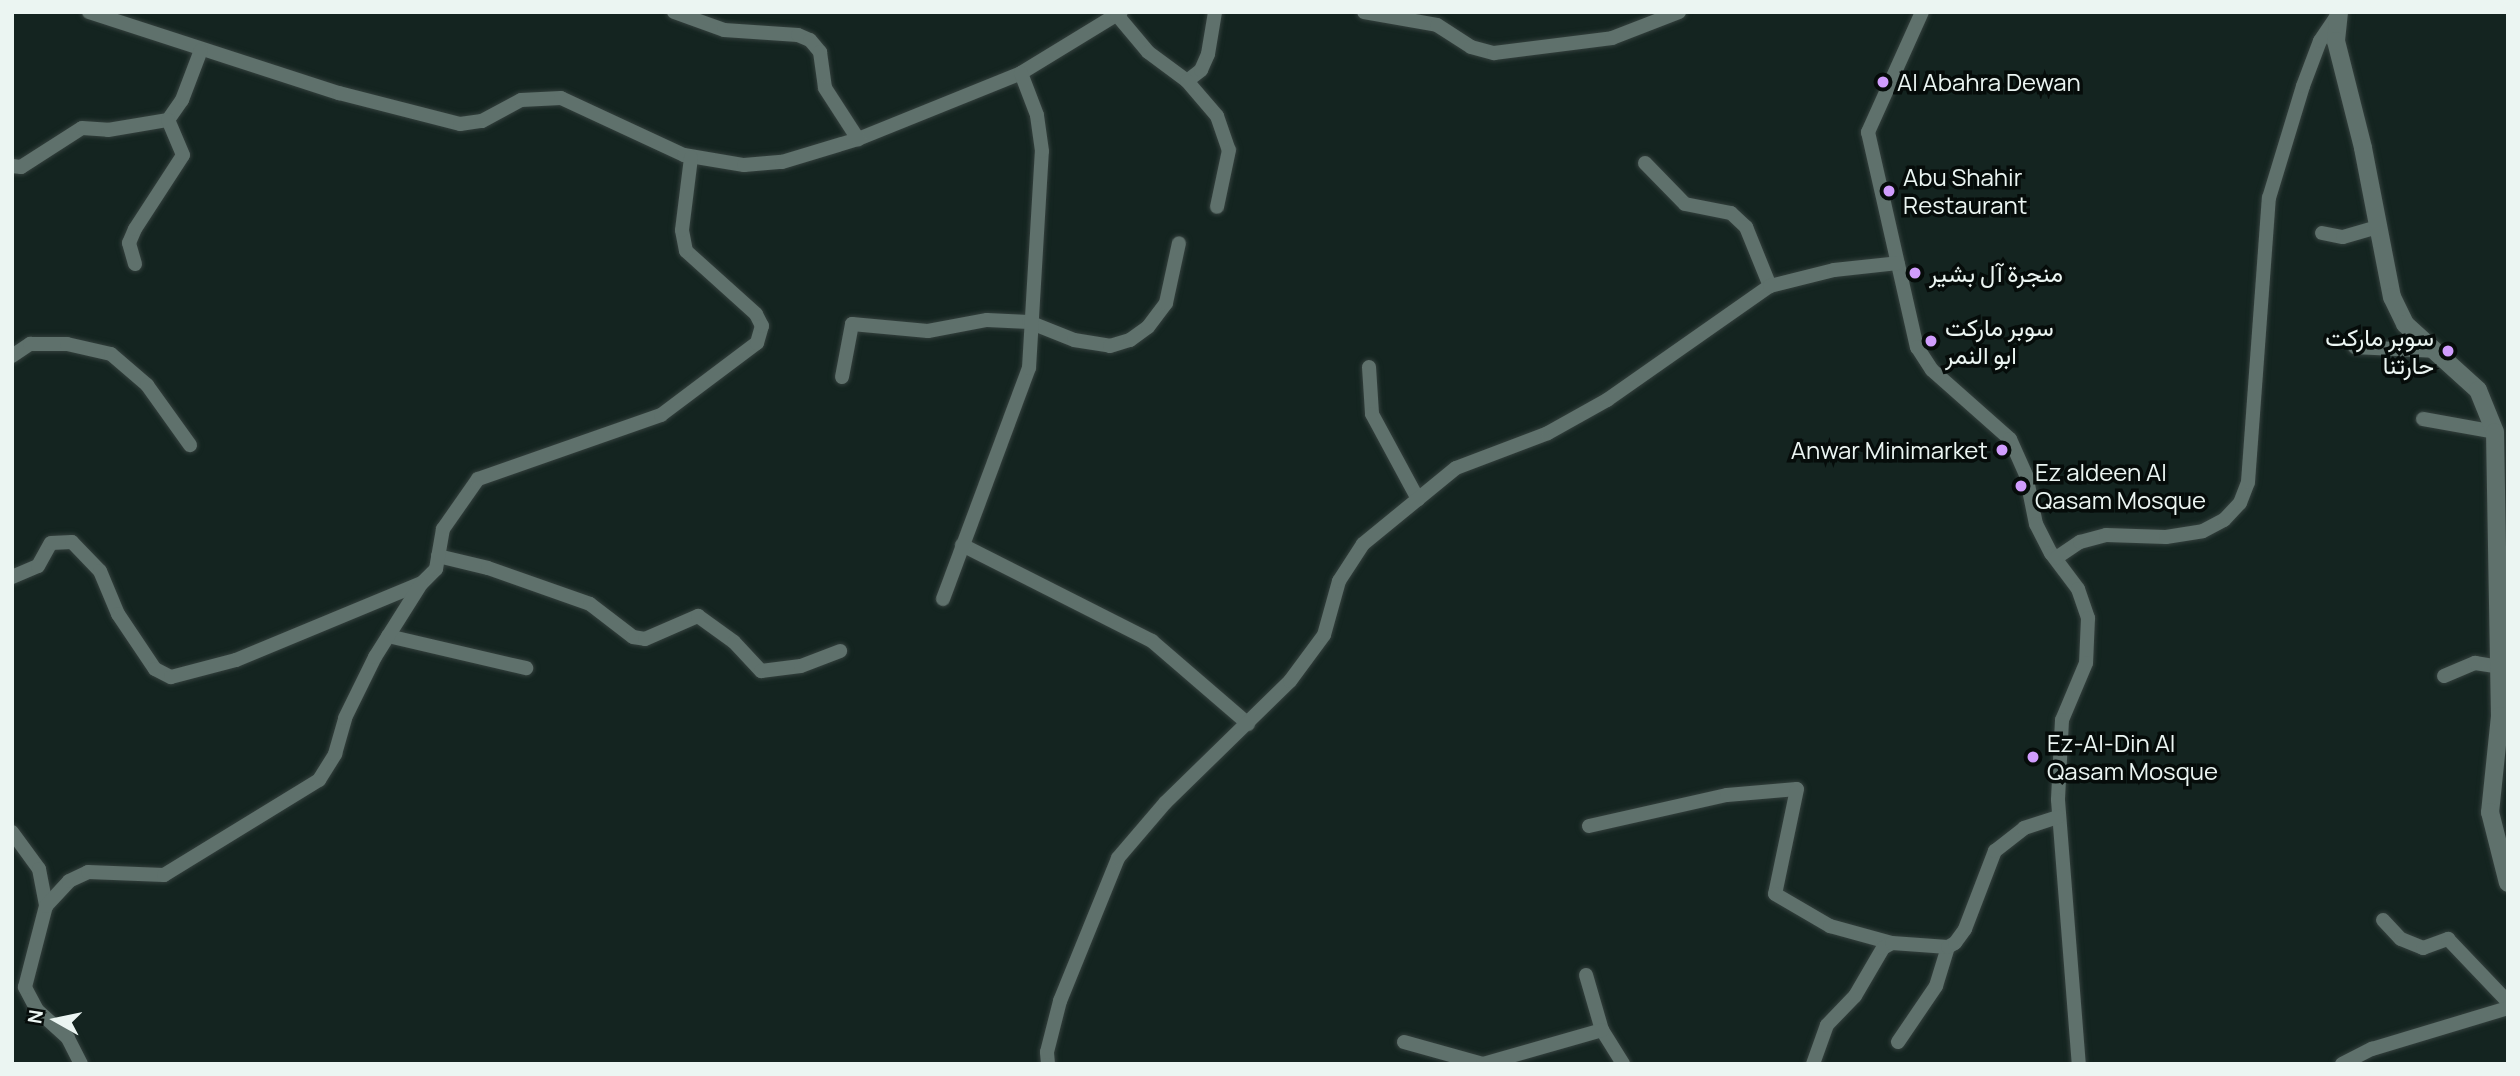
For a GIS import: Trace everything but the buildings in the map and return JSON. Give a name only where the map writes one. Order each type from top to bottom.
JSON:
[{"type":"street","points":[[89,12],[339,93],[460,124],[482,121],[521,100],[561,98],[691,158],[763,164],[858,139],[1021,73],[1119,14],[1148,52],[1187,81],[1217,116],[1229,150],[1217,207]]},
{"type":"street","points":[[674,12],[724,30],[798,35],[810,40],[820,52],[825,88],[858,139]]},
{"type":"street","points":[[1187,81],[1201,71],[1208,54],[1215,12]]},
{"type":"street","points":[[1364,12],[1437,25],[1471,47],[1494,53],[1612,38],[1679,12]]},
{"type":"street","points":[[1922,12],[1868,132],[1923,359],[2010,439],[2026,475],[2036,524],[2078,589],[2090,633],[2086,663],[2062,720],[2058,817],[2079,1064]]},
{"type":"street","points":[[2056,558],[2080,542],[2106,535],[2166,537],[2203,531],[2224,520],[2240,503],[2248,482],[2269,198],[2307,75],[2320,41],[2339,13]]},
{"type":"street","points":[[2339,13],[2336,41],[2363,148],[2386,274],[2400,313],[2477,390],[2495,432],[2502,481],[2500,716],[2490,812],[2508,883]]},
{"type":"street","points":[[12,180],[17,167],[82,128],[108,130],[168,120],[182,100],[201,50]]},
{"type":"street","points":[[943,599],[1025,383],[1042,151],[1037,115],[1021,73]]},
{"type":"street","points":[[135,264],[129,243],[135,229],[183,155],[168,120]]},
{"type":"street","points":[[46,906],[78,875],[164,875],[319,780],[335,754],[350,708],[388,636],[422,583],[436,569],[443,529],[478,479],[661,415],[757,343],[762,326],[756,314],[686,251],[682,230],[691,158]]},
{"type":"street","points":[[1644,163],[1685,204],[1731,213],[1746,227],[1770,286]]},
{"type":"street","points":[[2322,233],[2343,237],[2377,227]]},
{"type":"street","points":[[842,377],[852,324],[928,331],[987,320],[1029,322],[1074,340],[1110,346],[1130,340],[1148,327],[1166,303],[1179,243]]},
{"type":"street","points":[[1044,1063],[1060,1001],[1118,858],[1165,803],[1290,681],[1324,635],[1339,581],[1352,556],[1456,468],[1548,433],[1607,400],[1770,286],[1835,270],[1898,262]]},
{"type":"street","points":[[12,356],[30,344],[67,344],[111,354],[147,385],[190,445]]},
{"type":"street","points":[[2355,347],[2437,351]]},
{"type":"street","points":[[1369,367],[1373,414],[1418,499]]},
{"type":"street","points":[[2423,419],[2495,432]]},
{"type":"street","points":[[12,577],[38,566],[51,543],[72,542],[100,571],[118,614],[155,669],[172,677],[236,660],[422,583]]},
{"type":"street","points":[[962,545],[1152,641],[1248,724]]},
{"type":"street","points":[[438,556],[488,568],[590,604],[633,637],[645,639],[698,616],[734,642],[761,671],[801,666],[840,651]]},
{"type":"street","points":[[388,636],[526,668]]},
{"type":"street","points":[[2444,676],[2475,663],[2500,667]]},
{"type":"street","points":[[1589,826],[1727,795],[1797,789],[1775,894],[1830,926],[1892,943],[1948,947]]},
{"type":"street","points":[[1898,1042],[1936,986],[1948,947],[1965,929],[1994,851],[2024,828],[2058,817]]},
{"type":"street","points":[[12,831],[39,869],[46,906],[25,987],[37,1010],[68,1038],[81,1064]]},
{"type":"street","points":[[2383,920],[2401,939],[2423,948],[2448,939],[2508,1002]]},
{"type":"street","points":[[1813,1064],[1827,1025],[1850,1003],[1864,975],[1892,943]]},
{"type":"street","points":[[1586,975],[1602,1030],[1623,1064]]},
{"type":"street","points":[[2342,1064],[2372,1049],[2508,1008]]},
{"type":"street","points":[[1404,1042],[1483,1063],[1602,1030]]},
{"type":"place","name":"Al Abahra Dewan","points":[[1883,82]]},
{"type":"place","name":"Abu Shahir Restaurant","points":[[1889,191]]},
{"type":"place","name":"منجرة آل بشير","points":[[1915,273]]},
{"type":"place","name":"سوبر ماركت ابو النمر","points":[[1931,341]]},
{"type":"place","name":"سوبر ماركت حارتنا","points":[[2448,351]]},
{"type":"place","name":"Anwar Minimarket","points":[[2002,450]]},
{"type":"place","name":"Ez aldeen Al Qasam Mosque","points":[[2021,486]]},
{"type":"place","name":"Ez-Al-Din Al Qasam Mosque","points":[[2033,757]]}]
